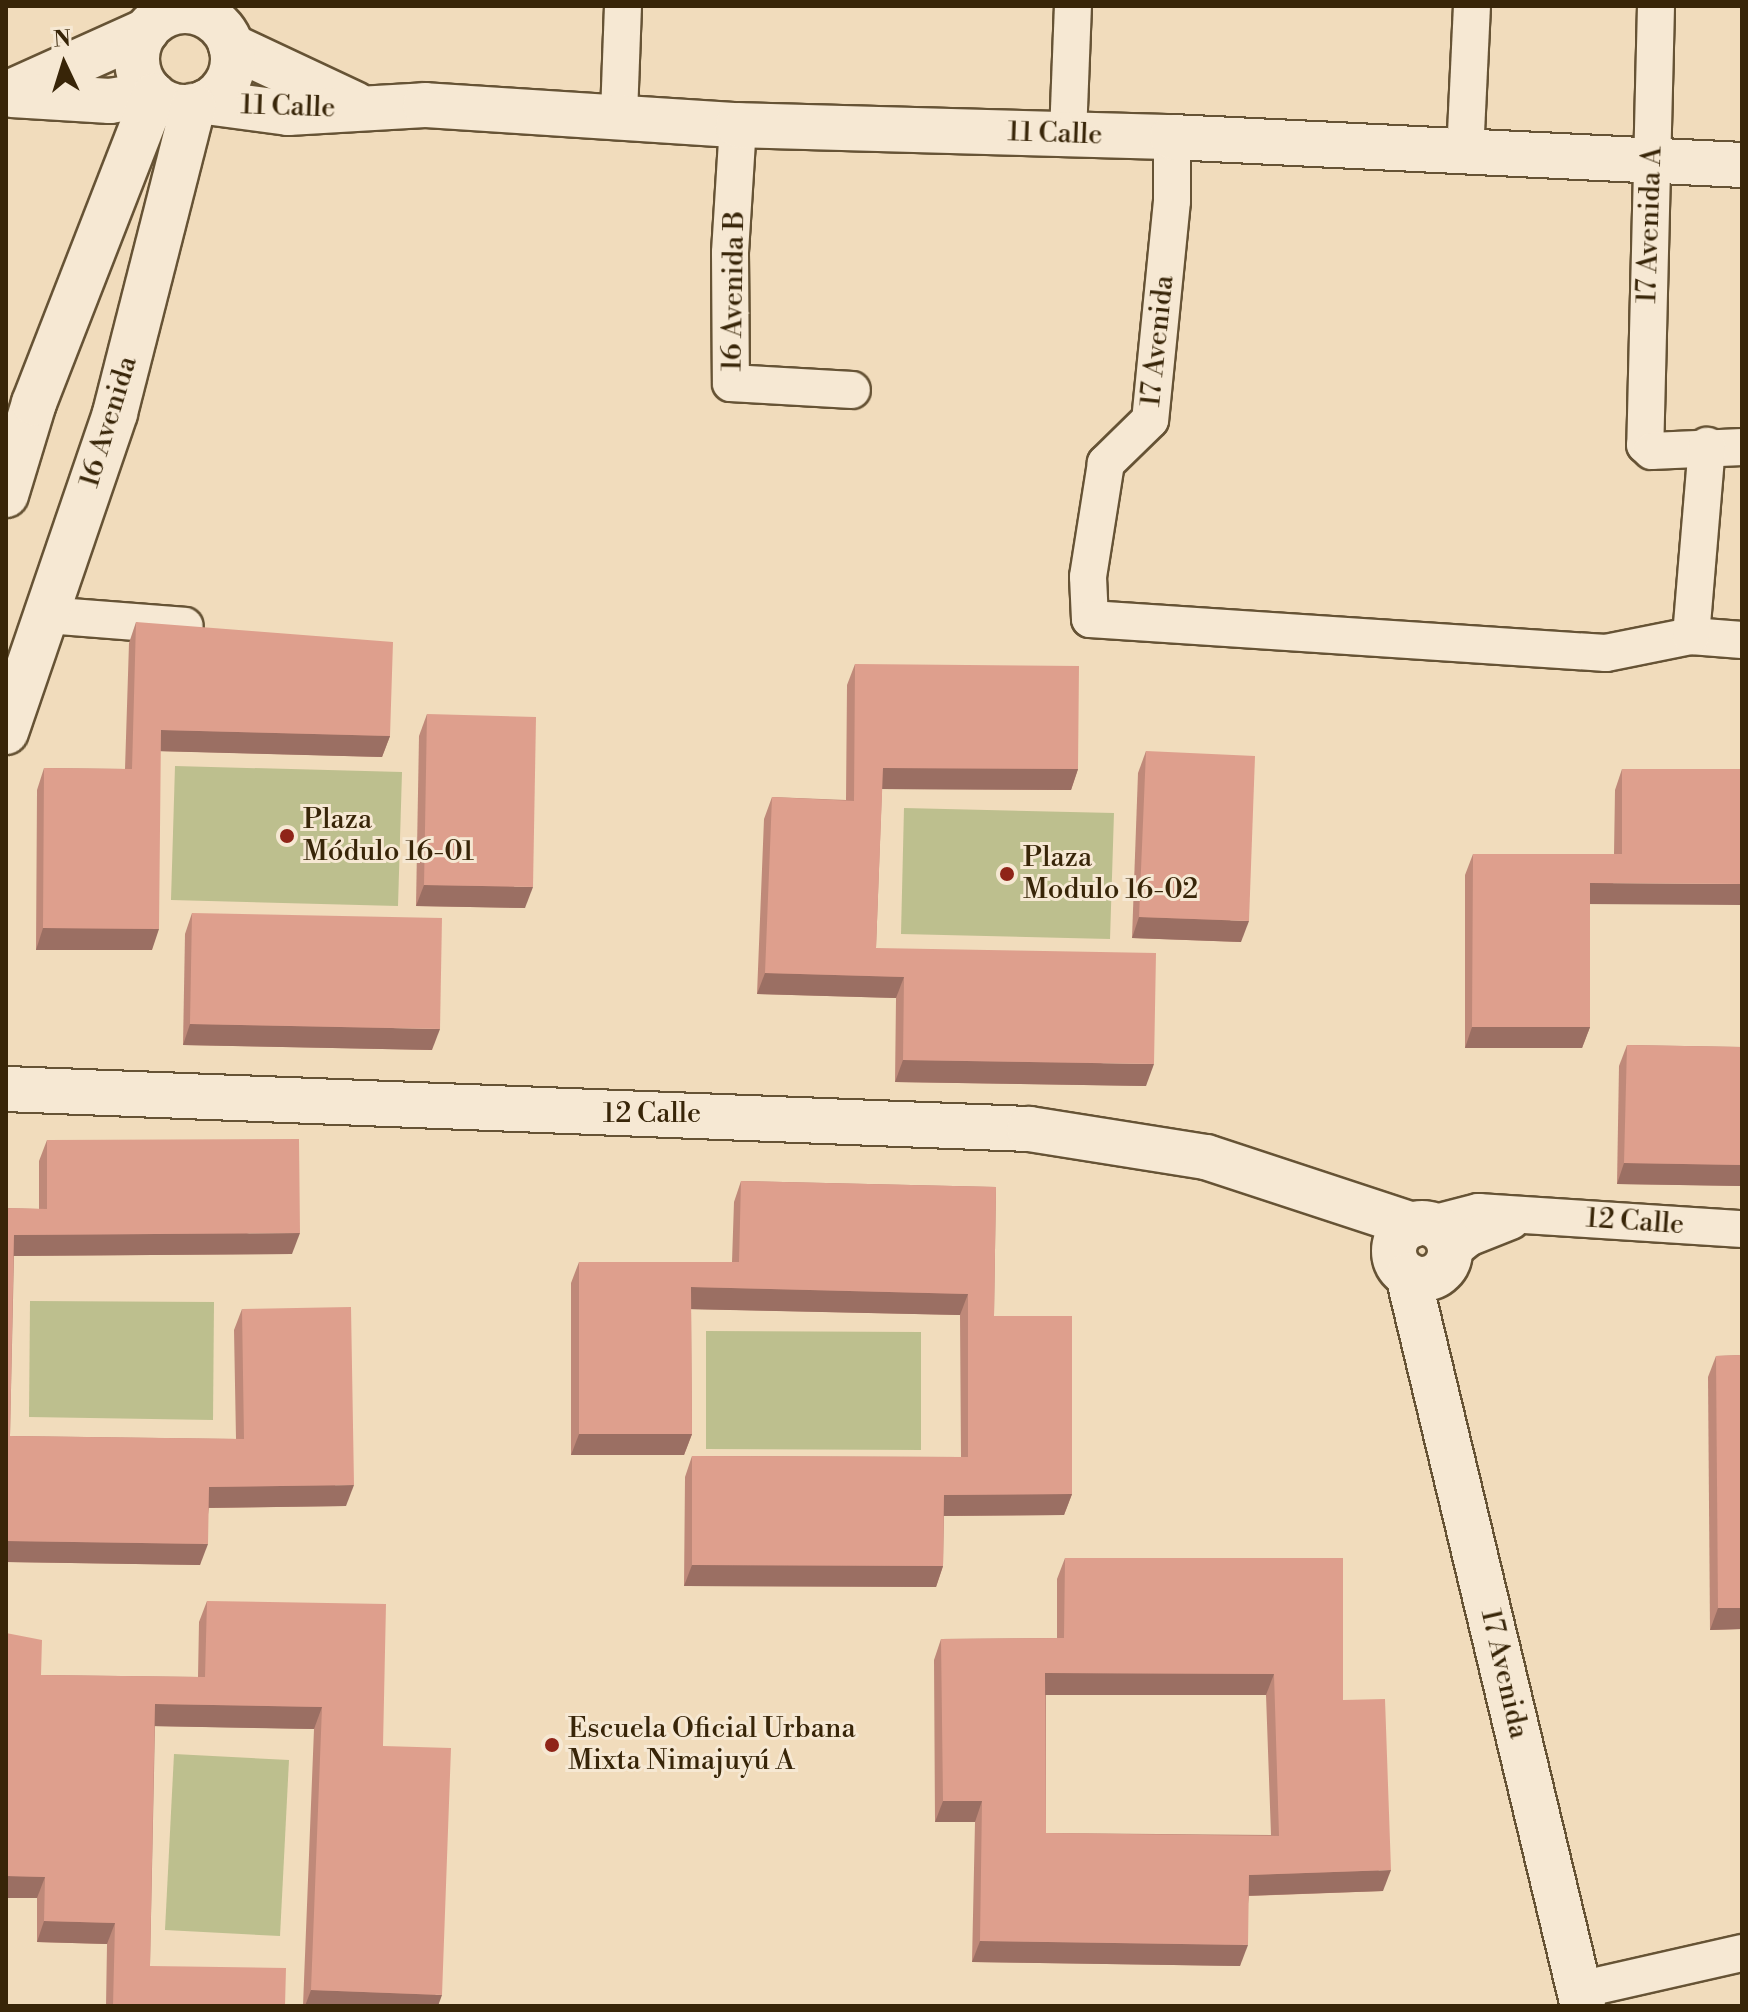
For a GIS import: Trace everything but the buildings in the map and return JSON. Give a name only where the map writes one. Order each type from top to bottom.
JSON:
[{"type":"street","points":[[619,115],[623,6]]},
{"type":"street","points":[[1068,135],[1073,6]]},
{"type":"street","points":[[1465,154],[1472,6]]},
{"type":"street","name":"17 Avenida A","points":[[1656,6],[1645,445],[1652,451],[1707,446]]},
{"type":"street","points":[[6,495],[34,403],[176,100],[229,79],[229,27],[196,13],[158,18],[137,64],[176,100]]},
{"type":"street","name":"11 Calle","points":[[6,94],[158,18]]},
{"type":"street","name":"11 Calle","points":[[229,27],[319,90],[369,109]]},
{"type":"street","name":"11 Calle","points":[[6,94],[110,101],[176,100],[288,113],[425,105],[738,125],[1172,137],[1465,154],[1742,165]]},
{"type":"street","name":"16 Avenida","points":[[6,732],[115,413],[176,100]]},
{"type":"street","name":"16 Avenida B","points":[[738,125],[731,383],[852,390]]},
{"type":"street","name":"17 Avenida","points":[[1172,137],[1172,201],[1150,420],[1106,463],[1088,577],[1090,619],[1606,653],[1691,636]]},
{"type":"street","points":[[1742,447],[1707,446],[1691,636],[1742,640]]},
{"type":"street","points":[[46,615],[218,629]]},
{"type":"street","name":"12 Calle","points":[[7,1088],[1029,1129],[1153,1145],[1288,1186],[1422,1252],[1468,1238],[1527,1214],[1742,1229]]},
{"type":"street","name":"17 Avenida","points":[[1422,1252],[1425,1343],[1581,1998]]},
{"type":"street","points":[[1581,1998],[1742,1953]]},
{"type":"green space","name":"Plaza Módulo 16-01","points":[[175,766],[402,772],[398,906],[171,900]]},
{"type":"green space","name":"Plaza Modulo 16-02","points":[[904,808],[1114,813],[1110,939],[901,934]]},
{"type":"green space","points":[[30,1301],[214,1302],[213,1420],[29,1417]]},
{"type":"green space","points":[[706,1331],[921,1332],[921,1450],[706,1449]]},
{"type":"green space","points":[[174,1754],[289,1760],[280,1936],[165,1930]]},
{"type":"place","name":"Plaza Módulo 16-01","points":[[287,836]]},
{"type":"place","name":"Plaza Modulo 16-02","points":[[1007,874]]},
{"type":"place","name":"Escuela Oficial Urbana Mixta Nimajuyú A","points":[[552,1745]]}]
